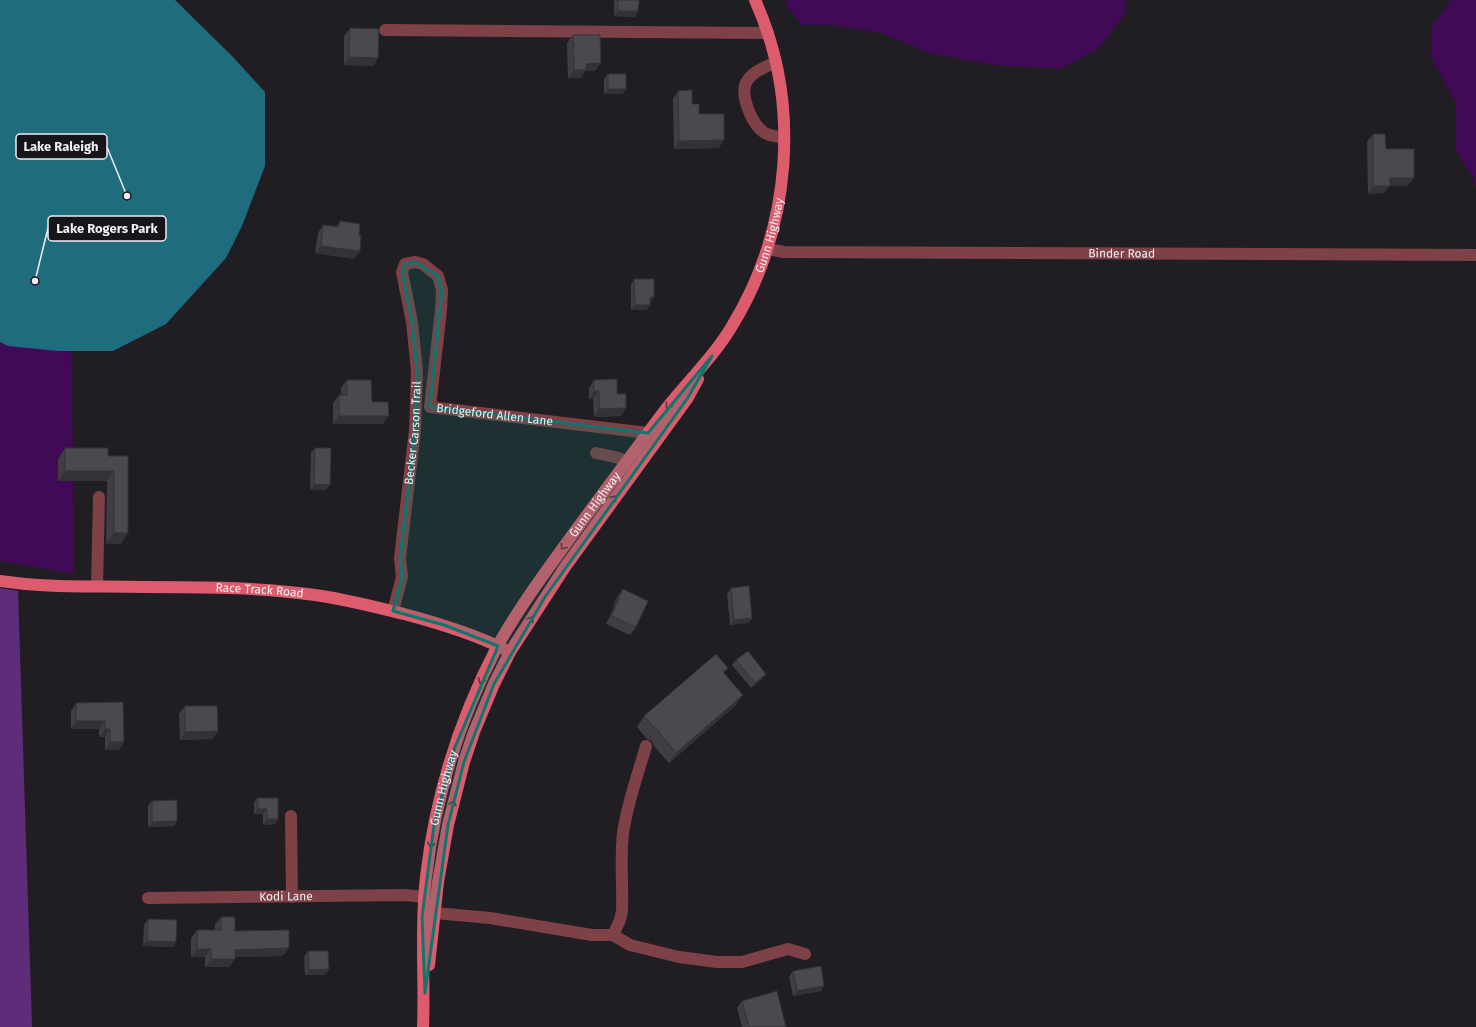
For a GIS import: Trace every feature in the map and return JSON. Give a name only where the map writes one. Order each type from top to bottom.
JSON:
[{"type":"main road","name":"Gunn Highway","points":[[423,1027],[425,993],[422,937],[424,897],[434,825],[447,774],[473,700],[498,646],[515,616],[547,569],[631,466],[648,433],[678,394],[712,356],[732,327],[753,288],[768,249],[780,196],[783,175],[783,108],[776,62],[768,33],[755,0]]},
{"type":"main road","points":[[425,993],[442,852],[464,762],[484,708],[510,652],[565,567],[631,466],[687,399],[712,356]]},
{"type":"main road","name":"Race Track Road","points":[[0,581],[36,585],[276,590],[339,599],[393,611],[444,625],[510,652]]},
{"type":"street","points":[[385,30],[768,33]]},
{"type":"street","points":[[776,62],[762,68],[754,74],[747,81],[743,89],[745,101],[750,113],[761,130],[768,134],[784,138]]},
{"type":"street","name":"Binder Road","points":[[768,249],[792,252],[1476,255]]},
{"type":"street","name":"Bridgeford Allen Lane","points":[[414,262],[423,264],[438,276],[442,290],[430,407],[648,433]]},
{"type":"street","name":"Becker Carson Trail","points":[[393,611],[402,577],[400,558],[415,430],[416,371],[414,336],[402,272],[405,264],[414,262]]},
{"type":"street","points":[[596,453],[612,455],[631,466]]},
{"type":"street","points":[[97,586],[99,497]]},
{"type":"street","points":[[613,935],[620,920],[622,911],[623,832],[646,746]]},
{"type":"street","points":[[291,816],[292,897]]},
{"type":"street","name":"Kodi Lane","points":[[148,898],[405,895],[424,897]]},
{"type":"street","points":[[435,913],[490,918],[592,935],[613,935],[630,945],[679,957],[717,962],[742,962],[788,949],[805,954]]},
{"type":"highlighted area","points":[[415,262],[438,276],[442,290],[430,407],[648,433],[712,356],[687,399],[545,597],[494,684],[464,762],[448,825],[425,993],[422,917],[434,825],[455,747],[498,646],[444,625],[393,611],[402,577],[400,558],[415,430],[417,371],[412,322],[402,272],[405,264]]},
{"type":"shaded area","points":[[0,0],[68,0],[74,574],[0,561]]},
{"type":"shaded area","points":[[786,0],[1125,0],[1125,13],[1100,47],[1061,69],[995,65],[929,53],[881,33],[833,25],[802,25],[789,9]]},
{"type":"shaded area","points":[[1451,0],[1476,0],[1476,190],[1473,178],[1455,148],[1455,102],[1432,59],[1432,26]]},
{"type":"shaded area","points":[[0,588],[18,591],[32,1027],[0,1027]]},
{"type":"water","points":[[0,0],[175,0],[233,57],[265,92],[265,166],[242,226],[226,258],[166,324],[113,351],[58,351],[8,346],[0,342]]},
{"type":"building","points":[[618,0],[639,0],[638,11],[618,11]]},
{"type":"building","points":[[350,28],[379,29],[378,58],[349,57]]},
{"type":"building","points":[[573,35],[600,35],[601,63],[586,64],[586,70],[574,70]]},
{"type":"building","points":[[608,74],[626,74],[626,89],[608,89]]},
{"type":"building","points":[[692,90],[692,104],[699,104],[699,114],[724,114],[724,140],[679,141],[678,91]]},
{"type":"building","points":[[1373,134],[1385,134],[1386,149],[1414,149],[1414,178],[1390,178],[1390,186],[1373,186]]},
{"type":"building","points":[[340,221],[360,224],[360,251],[321,246],[323,225],[339,227]]},
{"type":"building","points":[[634,279],[654,279],[654,297],[650,297],[650,305],[635,305]]},
{"type":"building","points":[[617,379],[617,394],[626,394],[626,408],[599,409],[599,391],[594,391],[594,380]]},
{"type":"building","points":[[347,380],[371,380],[372,402],[388,402],[389,416],[339,416],[339,395],[347,395]]},
{"type":"building","points":[[65,448],[108,448],[108,456],[128,456],[128,533],[114,533],[114,471],[65,471]]},
{"type":"building","points":[[315,448],[331,448],[330,485],[314,484]]},
{"type":"building","points":[[749,586],[752,618],[734,620],[731,588]]},
{"type":"building","points":[[623,589],[648,601],[636,627],[611,616]]},
{"type":"building","points":[[748,651],[766,674],[755,683],[736,660]]},
{"type":"building","points":[[716,654],[728,668],[723,672],[743,695],[676,753],[659,731],[644,716]]},
{"type":"building","points":[[123,702],[124,742],[110,742],[110,729],[105,729],[105,721],[76,721],[76,703]]},
{"type":"building","points":[[185,706],[217,706],[218,731],[185,732]]},
{"type":"building","points":[[257,798],[278,798],[278,819],[267,819],[267,809],[258,809]]},
{"type":"building","points":[[177,800],[177,821],[152,822],[152,801]]},
{"type":"building","points":[[221,917],[235,917],[235,931],[289,930],[289,948],[235,950],[235,959],[211,959],[211,949],[197,949],[197,930],[221,930]]},
{"type":"building","points":[[148,919],[177,920],[176,942],[147,941]]},
{"type":"building","points":[[308,951],[328,951],[329,969],[309,970]]},
{"type":"building","points":[[821,966],[824,986],[797,991],[793,971]]},
{"type":"building","points":[[777,991],[786,1027],[749,1027],[742,1001]]},
{"type":"place","name":"Lake Raleigh","points":[[127,196]]},
{"type":"place","name":"Lake Rogers Park","points":[[35,281]]}]
